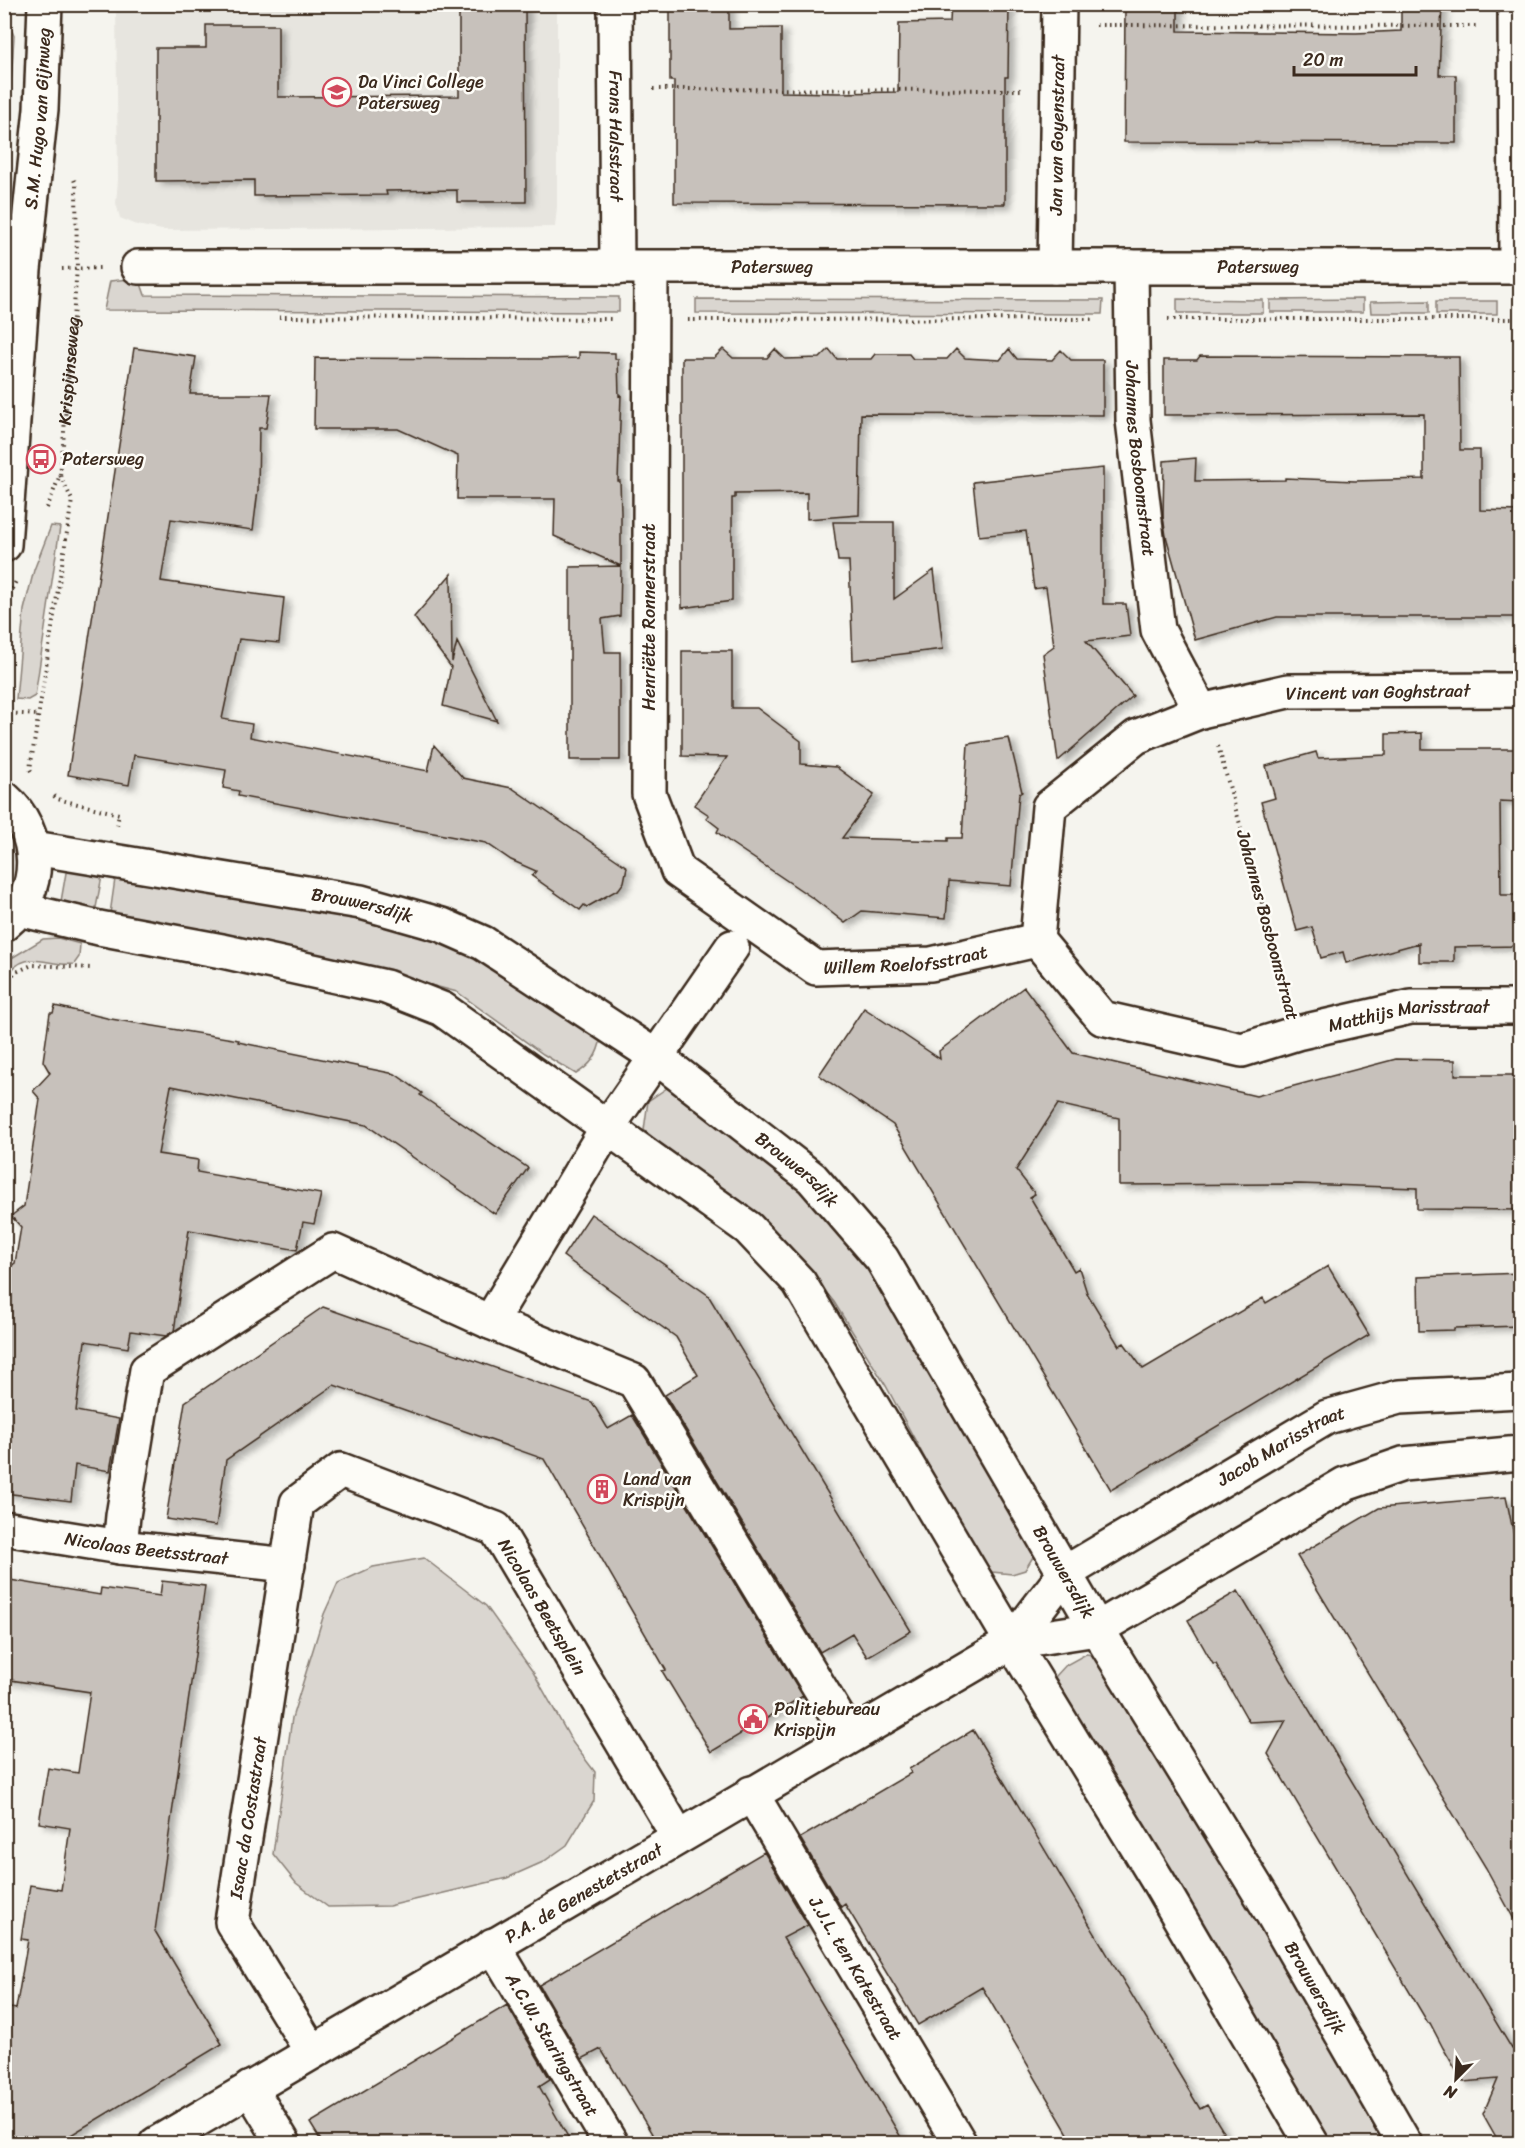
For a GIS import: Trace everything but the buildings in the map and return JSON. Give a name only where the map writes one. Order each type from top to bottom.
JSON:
[{"type":"street","name":"S.M. Hugo van Gijnweg","points":[[24,270],[41,109],[45,4]]},
{"type":"street","name":"Frans Halsstraat","points":[[615,4],[616,268]]},
{"type":"street","name":"Jan van Goyenstraat","points":[[1055,267],[1059,15]]},
{"type":"street","points":[[1515,15],[1518,267]]},
{"type":"street","name":"Patersweg","points":[[138,267],[1518,267]]},
{"type":"street","name":"Johannes Bosboomstraat","points":[[1131,267],[1133,420],[1158,630],[1200,711]]},
{"type":"street","name":"Henriëtte Ronnerstraat","points":[[651,268],[649,794],[678,871],[741,935]]},
{"type":"street","points":[[4,545],[24,270]]},
{"type":"street","name":"Vincent van Goghstraat","points":[[1200,711],[1288,691],[1521,690]]},
{"type":"street","points":[[1037,940],[1049,807],[1136,737],[1200,711]]},
{"type":"street","points":[[4,798],[23,818],[34,848],[32,880],[12,916],[99,928],[222,951],[386,987],[442,1009],[748,1228],[798,1282],[1012,1642],[1158,1881],[1312,2144]]},
{"type":"street","name":"Brouwersdijk","points":[[34,848],[361,902],[442,925],[483,943],[655,1056],[812,1178],[882,1259],[1097,1629],[1272,1913],[1406,2144]]},
{"type":"street","points":[[490,1322],[608,1128],[655,1056],[741,935]]},
{"type":"street","name":"Willem Roelofsstraat","points":[[741,935],[816,968],[931,964],[1037,940]]},
{"type":"street","name":"Johannes Bosboomstraat","points":[[1037,940],[1102,1018],[1242,1050],[1297,1033]]},
{"type":"street","name":"Matthijs Marisstraat","points":[[1297,1033],[1411,1007],[1521,1007]]},
{"type":"street","points":[[120,1547],[147,1370],[333,1251],[490,1322],[634,1381],[849,1736]]},
{"type":"street","name":"Jacob Marisstraat","points":[[1065,1573],[1328,1417],[1399,1397],[1521,1391]]},
{"type":"street","points":[[1012,1642],[1097,1629],[1345,1484],[1403,1464],[1521,1453]]},
{"type":"street","name":"Nicolaas Beetsplein","points":[[288,1565],[297,1503],[341,1470],[496,1529],[678,1836]]},
{"type":"street","name":"Nicolaas Beetsstraat","points":[[4,1528],[120,1547],[288,1565]]},
{"type":"street","name":"Isaac da Costastraat","points":[[288,1565],[232,1922],[312,2052]]},
{"type":"street","points":[[1012,1642],[1065,1573]]},
{"type":"street","name":"P.A. de Genestetstraat","points":[[156,2144],[1012,1642]]},
{"type":"street","name":"J.J.L. ten Katestraat","points":[[751,1793],[960,2144]]},
{"type":"street","name":"A.C.W. Staringstraat","points":[[494,1945],[611,2144]]},
{"type":"street","points":[[250,2088],[284,2144]]},
{"type":"path","points":[[1059,15],[1515,15]]},
{"type":"path","points":[[615,89],[1058,90]]},
{"type":"path","points":[[24,270],[138,267]]},
{"type":"path","name":"Krispijnseweg","points":[[4,713],[39,715],[72,500],[60,475],[77,268]]},
{"type":"path","points":[[279,317],[650,320],[1521,319]]},
{"type":"path","name":"Johannes Bosboomstraat","points":[[1200,711],[1214,732],[1291,1004],[1297,1033]]},
{"type":"shaded area","name":"Da Vinci College Patersweg","points":[[116,5],[557,5],[557,207],[555,227],[162,230],[137,225],[120,218],[116,203],[118,180]]},
{"type":"shaded area","points":[[5,23],[9,24],[14,36],[5,180]]},
{"type":"shaded area","points":[[139,278],[145,295],[619,297],[619,312],[104,310],[110,281]]},
{"type":"shaded area","points":[[696,299],[1103,300],[1102,314],[696,313]]},
{"type":"shaded area","points":[[1177,299],[1263,300],[1263,313],[1177,313]]},
{"type":"shaded area","points":[[1363,299],[1363,312],[1270,312],[1270,300]]},
{"type":"shaded area","points":[[1429,301],[1429,313],[1371,313],[1370,302]]},
{"type":"shaded area","points":[[1436,301],[1497,301],[1497,314],[1436,314]]},
{"type":"shaded area","points":[[51,526],[60,527],[35,696],[28,700],[16,699],[24,610],[34,570]]},
{"type":"shaded area","points":[[67,867],[102,876],[95,913],[60,907]]},
{"type":"shaded area","points":[[119,875],[305,904],[482,953],[601,1038],[598,1050],[590,1063],[576,1074],[543,1054],[457,992],[378,971],[110,914],[115,879]]},
{"type":"shaded area","points":[[58,938],[80,944],[79,957],[74,964],[29,960],[13,968],[5,978],[5,962],[43,939]]},
{"type":"shaded area","points":[[667,1088],[686,1097],[807,1187],[875,1264],[1035,1539],[1033,1557],[1025,1570],[1012,1574],[992,1572],[981,1563],[886,1386],[834,1302],[793,1252],[644,1130],[648,1101]]},
{"type":"shaded area","points":[[424,1558],[486,1606],[533,1672],[573,1743],[595,1772],[594,1801],[567,1845],[543,1862],[507,1878],[389,1906],[328,1907],[296,1883],[273,1854],[292,1718],[324,1614],[338,1583],[373,1567]]},
{"type":"shaded area","points":[[1086,1654],[1100,1656],[1396,2143],[1329,2143],[1055,1677],[1066,1665]]},
{"type":"place","name":"Da Vinci College Patersweg","points":[[337,92]]},
{"type":"place","name":"Patersweg","points":[[41,459]]},
{"type":"place","name":"Land van Krispijn","points":[[602,1489]]},
{"type":"place","name":"Politiebureau Krispijn","points":[[753,1719]]}]
